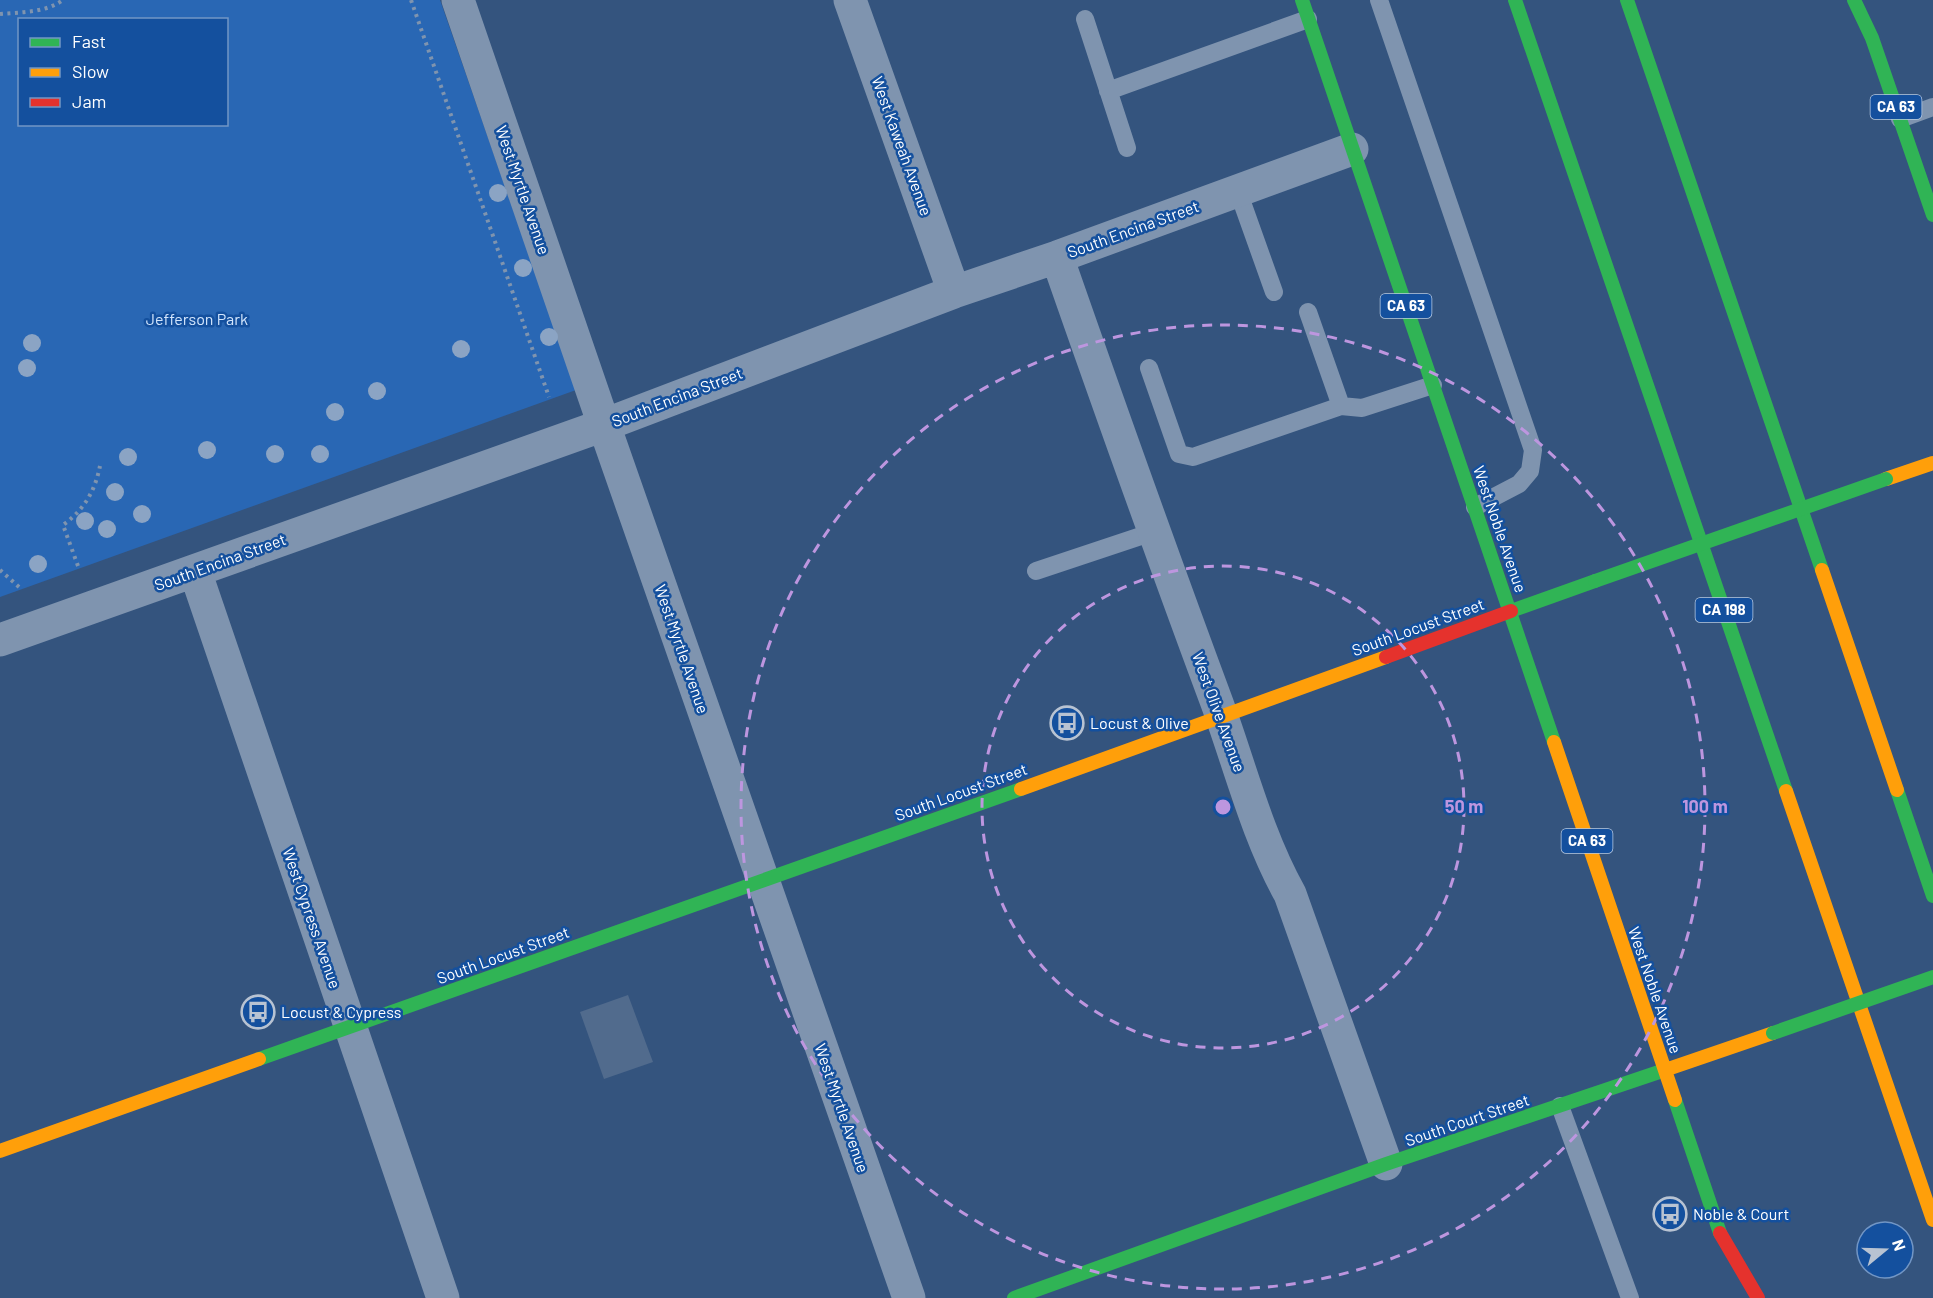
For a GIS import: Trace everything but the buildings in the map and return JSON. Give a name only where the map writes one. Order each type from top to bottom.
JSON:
[{"type":"main road","name":"West Noble Avenue","points":[[1302,0],[1720,1233]]},
{"type":"main road","name":"CA 198","points":[[1515,0],[1933,1220]]},
{"type":"main road","points":[[1627,0],[1933,896]]},
{"type":"main road","name":"CA 63","points":[[1854,0],[1872,38],[1933,215]]},
{"type":"main road","name":"South Locust Street","points":[[0,1151],[1222,717],[1595,581],[1933,463]]},
{"type":"main road","name":"South Court Street","points":[[1014,1298],[1386,1164],[1933,977]]},
{"type":"main road","points":[[1720,1233],[1741,1298]]},
{"type":"main road","points":[[1720,1233],[1758,1298]]},
{"type":"street","name":"West Myrtle Avenue","points":[[458,0],[909,1298]]},
{"type":"street","name":"West Kaweah Avenue","points":[[850,0],[954,292]]},
{"type":"street","name":"South Encina Street","points":[[0,640],[604,425],[954,292],[1057,257],[1352,149]]},
{"type":"street","name":"West Olive Avenue","points":[[1057,257],[1153,532],[1275,867],[1290,894],[1386,1164]]},
{"type":"street","name":"West Cypress Avenue","points":[[195,571],[443,1298]]},
{"type":"lane","points":[[1379,0],[1533,450],[1530,471],[1519,484],[1475,507]]},
{"type":"lane","points":[[1085,19],[1127,148]]},
{"type":"lane","points":[[1108,91],[1308,19]]},
{"type":"lane","points":[[1900,119],[1933,107]]},
{"type":"lane","points":[[1238,191],[1274,292]]},
{"type":"lane","points":[[1308,312],[1341,406]]},
{"type":"lane","points":[[1149,368],[1179,454],[1193,457],[1341,406],[1362,408],[1433,386]]},
{"type":"lane","points":[[1036,571],[1153,532]]},
{"type":"lane","points":[[1560,1106],[1630,1298]]},
{"type":"path","points":[[0,14],[42,10],[55,6],[63,0]]},
{"type":"path","points":[[411,0],[549,397]]},
{"type":"path","points":[[78,566],[63,525],[89,500],[100,466]]},
{"type":"path","points":[[0,570],[19,587]]},
{"type":"green space","name":"Jefferson Park","points":[[0,0],[440,0],[576,390],[0,597]]},
{"type":"traffic: fast","points":[[1302,0],[1554,742]]},
{"type":"traffic: fast","points":[[1515,0],[1786,791]]},
{"type":"traffic: fast","points":[[1627,0],[1822,570]]},
{"type":"traffic: fast","points":[[1854,0],[1872,38],[1933,215]]},
{"type":"traffic: fast","points":[[1595,581],[1886,479]]},
{"type":"traffic: fast","points":[[1511,611],[1595,581]]},
{"type":"traffic: fast","points":[[259,1059],[1021,789]]},
{"type":"traffic: fast","points":[[1897,790],[1933,896]]},
{"type":"traffic: fast","points":[[1773,1033],[1933,977]]},
{"type":"traffic: fast","points":[[1014,1298],[1386,1164],[1665,1070]]},
{"type":"traffic: fast","points":[[1675,1100],[1720,1233]]},
{"type":"traffic: slow","points":[[1886,479],[1933,463]]},
{"type":"traffic: slow","points":[[1822,570],[1897,790]]},
{"type":"traffic: slow","points":[[1021,789],[1386,657]]},
{"type":"traffic: slow","points":[[1554,742],[1675,1100]]},
{"type":"traffic: slow","points":[[1786,791],[1933,1220]]},
{"type":"traffic: slow","points":[[1665,1070],[1773,1033]]},
{"type":"traffic: slow","points":[[0,1151],[259,1059]]},
{"type":"traffic: jam","points":[[1386,657],[1511,611]]},
{"type":"traffic: jam","points":[[1720,1233],[1758,1298]]},
{"type":"place","name":"Locust & Olive","points":[[1067,723]]},
{"type":"place","name":"Locust & Cypress","points":[[258,1012]]},
{"type":"place","name":"Noble & Court","points":[[1670,1214]]}]
